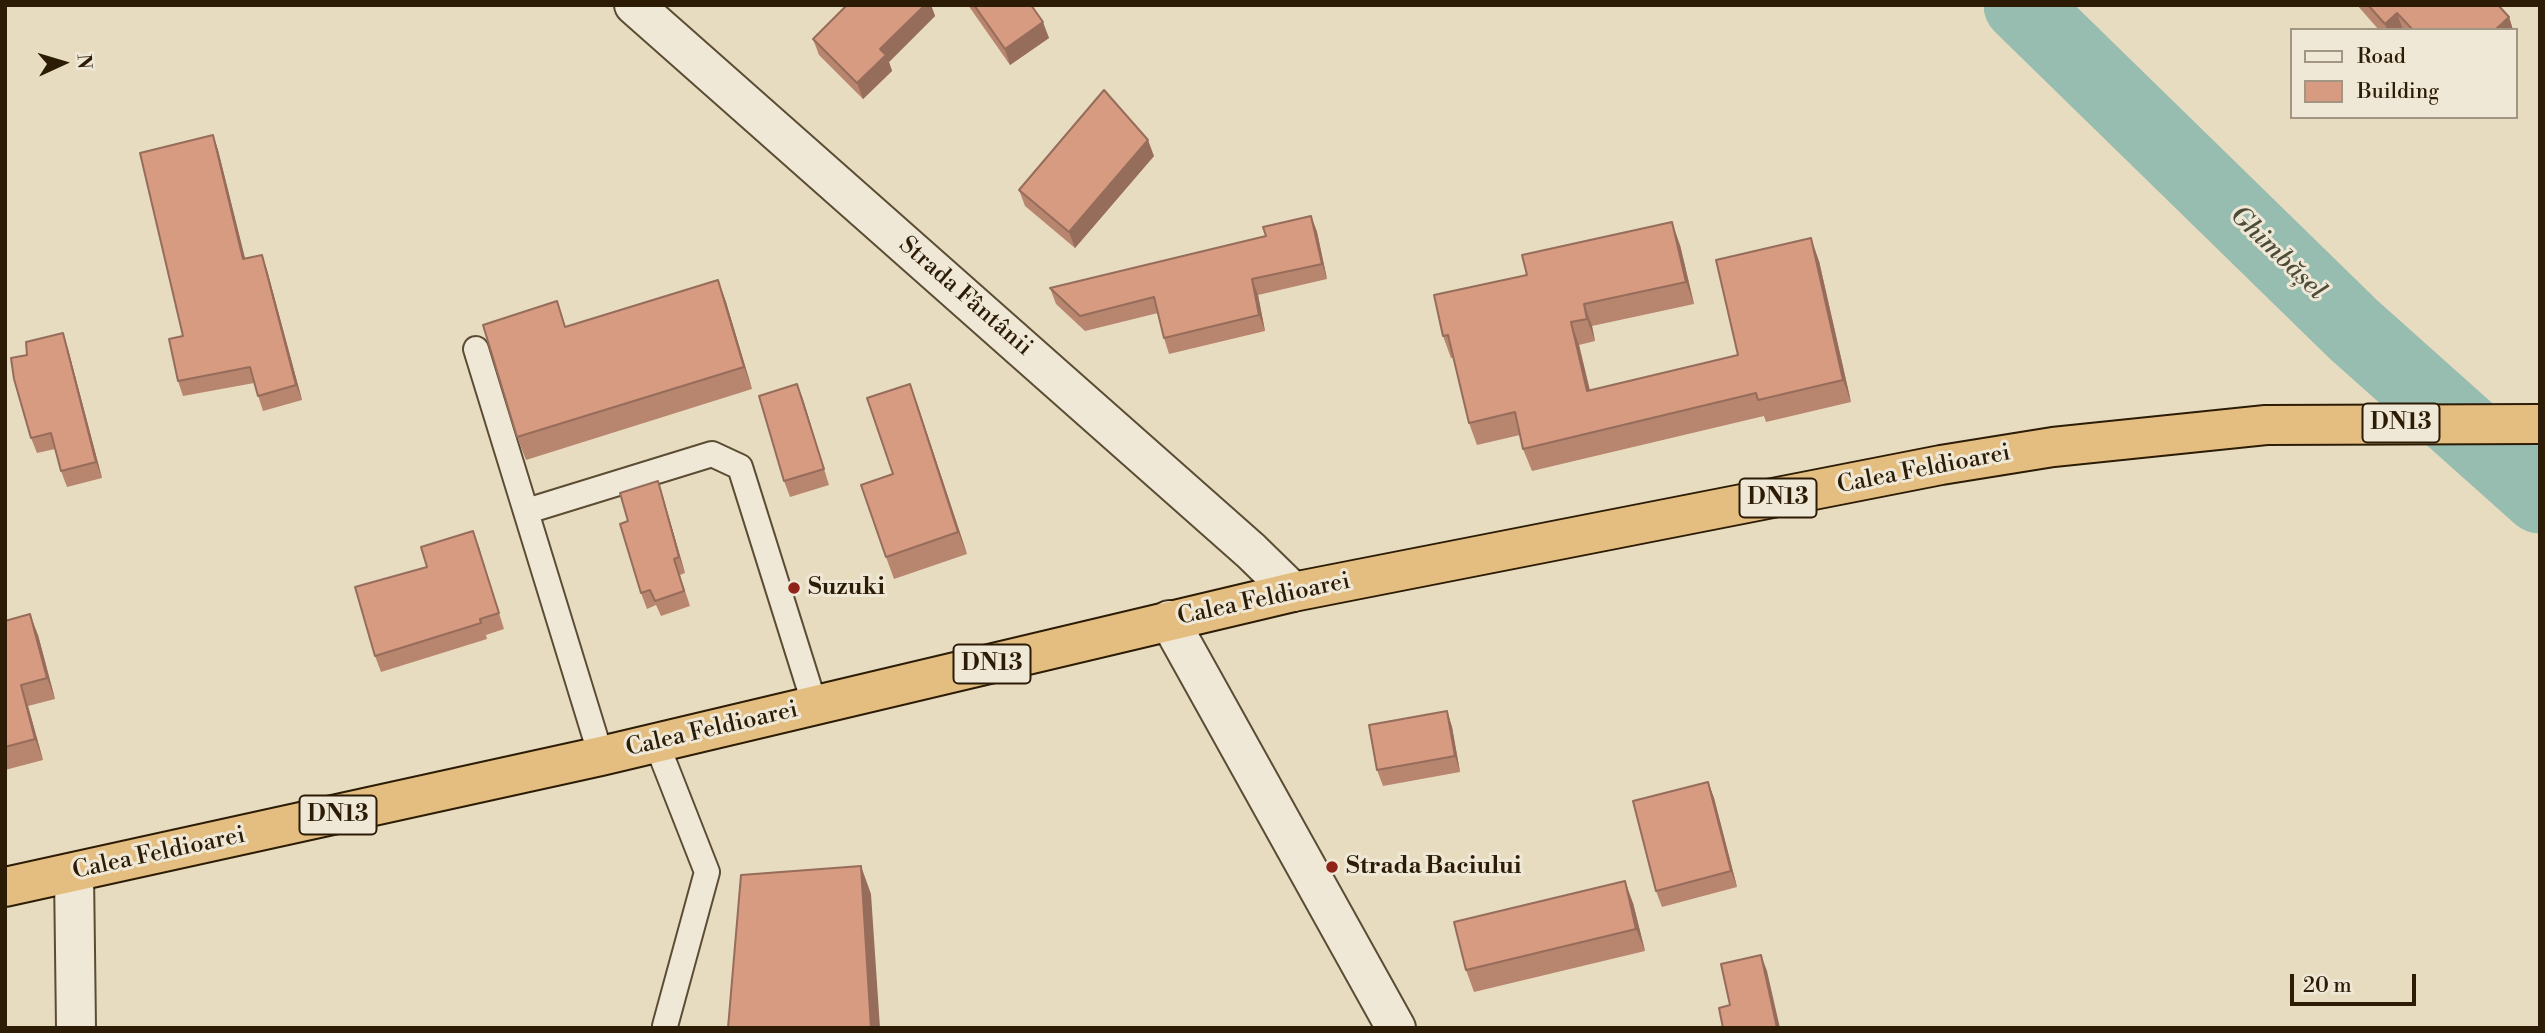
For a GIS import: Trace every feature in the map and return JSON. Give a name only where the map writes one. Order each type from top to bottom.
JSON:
[{"type":"highway","name":"Calea Feldioarei","points":[[5,887],[601,756],[1293,592],[1941,465],[2053,447],[2266,425],[2538,424]]},
{"type":"street","name":"Strada Fântânii","points":[[634,5],[1240,541],[1293,592]]},
{"type":"street","points":[[1169,620],[1396,1028]]},
{"type":"street","points":[[74,873],[76,1028]]},
{"type":"lane","points":[[476,349],[601,756]]},
{"type":"lane","points":[[527,511],[712,454],[740,467],[815,706]]},
{"type":"lane","points":[[656,743],[707,873],[664,1026]]},
{"type":"building","points":[[847,5],[925,5],[880,49],[886,55],[857,83],[813,39]]},
{"type":"building","points":[[974,5],[1031,5],[1043,22],[1005,49]]},
{"type":"building","points":[[2368,5],[2498,5],[2509,17],[2497,28],[2411,28],[2397,13],[2385,24]]},
{"type":"building","points":[[1104,90],[1148,140],[1069,232],[1019,190]]},
{"type":"building","points":[[213,135],[243,259],[262,255],[296,385],[258,396],[250,367],[178,381],[169,339],[183,336],[140,153]]},
{"type":"building","points":[[1311,216],[1322,264],[1252,279],[1259,315],[1164,338],[1154,297],[1080,316],[1050,288],[1266,236],[1263,227]]},
{"type":"building","points":[[1672,222],[1686,282],[1584,304],[1587,319],[1571,322],[1587,391],[1738,355],[1716,260],[1811,238],[1843,380],[1758,400],[1756,393],[1523,449],[1515,412],[1469,423],[1448,335],[1443,336],[1434,295],[1527,275],[1522,255]]},
{"type":"building","points":[[718,280],[744,367],[517,437],[483,325],[557,301],[565,327]]},
{"type":"building","points":[[63,333],[96,462],[61,471],[51,433],[31,438],[14,379],[11,358],[27,355],[26,342]]},
{"type":"building","points":[[797,384],[824,469],[784,481],[759,396]]},
{"type":"building","points":[[910,384],[958,532],[886,557],[861,485],[893,474],[867,398]]},
{"type":"building","points":[[658,481],[679,557],[674,559],[684,591],[655,601],[650,590],[641,593],[620,524],[628,521],[620,493]]},
{"type":"building","points":[[473,531],[499,613],[480,619],[481,623],[375,656],[355,587],[427,567],[421,547]]},
{"type":"building","points":[[30,614],[47,678],[21,685],[35,739],[5,747],[5,621]]},
{"type":"building","points":[[1447,711],[1455,756],[1377,770],[1369,725]]},
{"type":"building","points":[[1708,782],[1731,871],[1656,891],[1633,801]]},
{"type":"building","points":[[861,866],[871,1028],[728,1028],[741,875]]},
{"type":"building","points":[[1625,881],[1636,929],[1466,970],[1454,922]]},
{"type":"building","points":[[1761,955],[1777,1028],[1723,1028],[1719,1008],[1730,1005],[1721,964]]},
{"type":"waterway","name":"Ghimbășel","points":[[2021,5],[2353,329],[2540,496]]},
{"type":"place","name":"Suzuki","points":[[794,588]]},
{"type":"place","name":"Strada Baciului","points":[[1332,867]]}]
